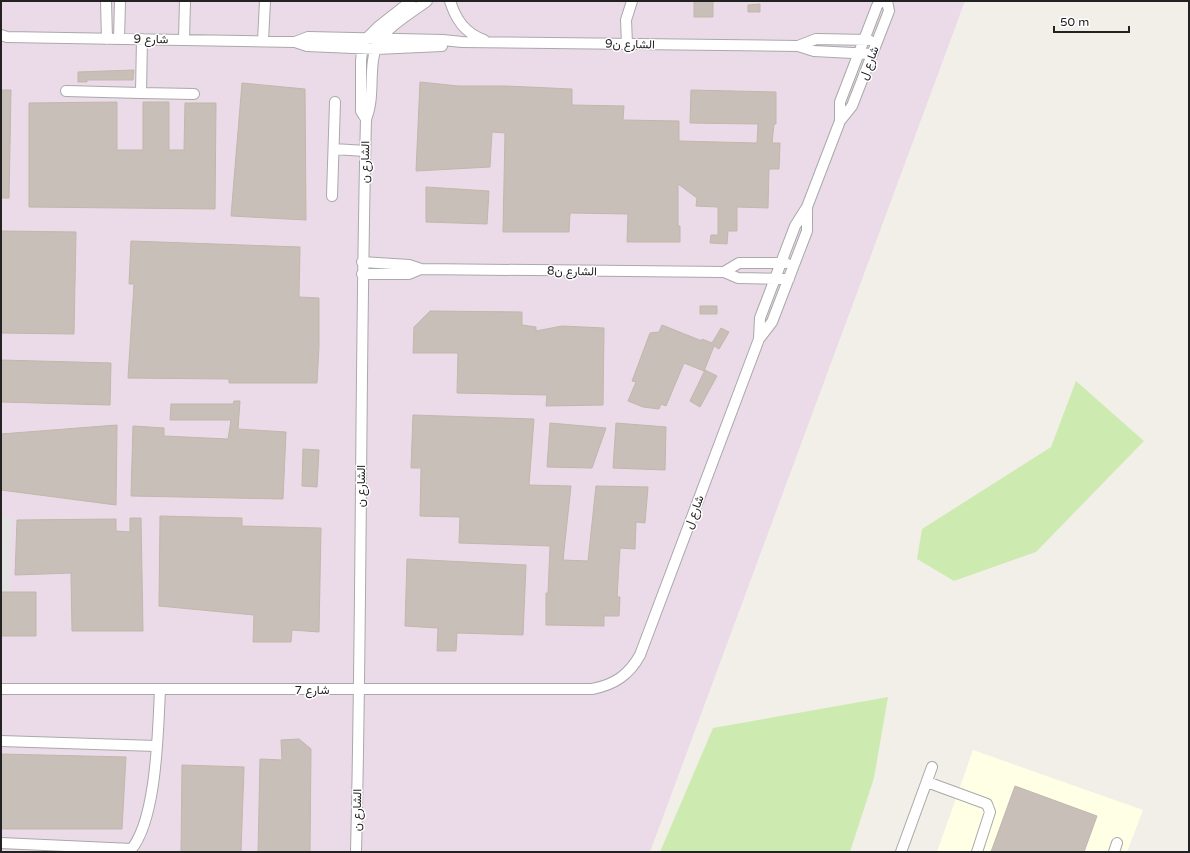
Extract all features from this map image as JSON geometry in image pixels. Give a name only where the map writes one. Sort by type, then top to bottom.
[{"type":"street","points":[[106,1],[107,39]]},
{"type":"street","points":[[119,39],[120,1]]},
{"type":"street","points":[[184,40],[185,1]]},
{"type":"street","points":[[263,41],[265,1]]},
{"type":"street","name":"الشارع ن","points":[[366,119],[361,111],[362,48],[366,38],[411,1]]},
{"type":"street","name":"الشارع ن","points":[[356,852],[360,690],[362,262],[366,119],[370,110],[376,49],[381,38],[427,1]]},
{"type":"street","points":[[450,1],[455,15],[463,28],[476,37],[490,42]]},
{"type":"street","points":[[627,44],[626,20],[632,1]]},
{"type":"street","name":"شارع ل","points":[[840,121],[840,102],[877,6],[881,1]]},
{"type":"street","name":"شارع ل","points":[[759,339],[760,318],[780,263],[795,226],[807,207],[840,121],[852,106],[889,11],[887,1]]},
{"type":"street","name":"شارع 9","points":[[295,42],[308,37],[381,38]]},
{"type":"street","name":"شارع 9","points":[[3,38],[263,41],[295,42],[308,46],[376,49]]},
{"type":"street","name":"الشارع ن9","points":[[381,38],[462,42],[798,46],[814,52],[872,54]]},
{"type":"street","points":[[141,93],[142,39]]},
{"type":"street","name":"الشارع ن9","points":[[798,46],[816,39],[877,40]]},
{"type":"street","name":"الشارع ن9","points":[[376,49],[441,46],[462,42]]},
{"type":"street","points":[[66,91],[194,94]]},
{"type":"street","points":[[332,196],[335,102]]},
{"type":"street","points":[[334,149],[365,151]]},
{"type":"street","name":"شارع ل","points":[[620,679],[635,664],[640,655],[759,339],[772,322],[795,264],[807,231],[807,207]]},
{"type":"street","name":"الشارع ن8","points":[[362,262],[409,265],[420,269],[724,272],[738,278],[774,280],[789,279]]},
{"type":"street","name":"الشارع ن8","points":[[724,272],[740,263],[795,264]]},
{"type":"street","name":"الشارع ن8","points":[[362,274],[409,274],[420,269]]},
{"type":"street","name":"شارع 7","points":[[1,689],[592,689],[603,687],[620,679]]},
{"type":"street","points":[[1,843],[130,850],[144,828],[151,800],[160,690]]},
{"type":"street","points":[[1,740],[156,746]]},
{"type":"street","points":[[901,852],[932,767]]},
{"type":"street","points":[[927,782],[987,804],[990,812],[977,852]]},
{"type":"shaded area","points":[[1,1],[965,1],[650,852],[1,852]]},
{"type":"shaded area","points":[[1,516],[12,518],[10,592],[1,591]]},
{"type":"shaded area","points":[[973,750],[1143,810],[1127,852],[937,852]]},
{"type":"green space","points":[[1076,381],[1144,441],[1036,552],[954,581],[917,559],[922,529],[1051,447]]},
{"type":"green space","points":[[888,697],[874,778],[850,852],[660,852],[713,728]]},
{"type":"building","points":[[694,1],[713,1],[713,17],[694,17]]},
{"type":"building","points":[[760,4],[760,12],[748,12],[748,5]]},
{"type":"building","points":[[134,70],[133,80],[87,80],[87,82],[78,82],[78,72]]},
{"type":"building","points":[[420,82],[458,86],[506,86],[572,89],[572,105],[624,106],[623,120],[679,121],[679,141],[757,143],[758,124],[690,123],[691,90],[776,92],[776,124],[774,124],[772,143],[780,143],[779,169],[769,169],[768,208],[737,207],[737,231],[728,231],[727,244],[710,243],[711,235],[718,235],[718,207],[696,206],[697,198],[678,184],[678,226],[680,226],[680,242],[627,242],[628,214],[570,213],[569,232],[503,232],[505,133],[492,132],[490,167],[416,171]]},
{"type":"building","points":[[242,83],[305,89],[306,220],[231,216]]},
{"type":"building","points":[[1,90],[11,90],[9,198],[1,198]]},
{"type":"building","points":[[117,102],[117,150],[143,150],[143,102],[169,102],[169,150],[184,150],[185,103],[216,103],[215,209],[29,207],[29,103]]},
{"type":"building","points":[[426,187],[489,191],[487,224],[426,222]]},
{"type":"building","points":[[1,231],[76,232],[74,334],[1,333]]},
{"type":"building","points":[[131,241],[300,247],[299,297],[319,298],[317,383],[229,383],[229,379],[128,378],[134,284],[129,284]]},
{"type":"building","points":[[700,306],[717,306],[717,314],[700,314]]},
{"type":"building","points":[[430,311],[522,312],[522,325],[536,327],[536,331],[562,326],[604,328],[603,405],[546,406],[547,395],[457,393],[458,353],[413,353],[414,327]]},
{"type":"building","points":[[662,325],[702,341],[702,339],[712,343],[721,328],[729,332],[719,349],[714,346],[704,371],[684,363],[666,406],[661,404],[659,409],[643,407],[628,401],[636,382],[632,381],[650,333],[659,332]]},
{"type":"building","points":[[1,360],[111,363],[110,405],[1,402]]},
{"type":"building","points":[[705,370],[717,376],[700,407],[690,401]]},
{"type":"building","points":[[234,401],[240,401],[238,429],[286,432],[283,499],[131,496],[133,426],[164,428],[164,436],[228,439],[231,420],[170,420],[171,404],[233,404]]},
{"type":"building","points":[[413,415],[534,419],[529,485],[571,486],[563,560],[588,561],[596,486],[648,487],[645,523],[636,522],[635,549],[620,548],[617,597],[620,597],[619,616],[604,616],[604,626],[546,625],[546,593],[548,593],[550,546],[459,543],[460,517],[420,516],[421,468],[411,468]]},
{"type":"building","points":[[550,423],[606,428],[592,468],[547,467]]},
{"type":"building","points":[[616,423],[666,427],[665,470],[613,468]]},
{"type":"building","points":[[117,425],[116,505],[1,490],[1,434]]},
{"type":"building","points":[[303,449],[319,450],[317,487],[302,486]]},
{"type":"building","points":[[160,516],[242,518],[242,526],[321,528],[319,632],[292,630],[291,642],[253,642],[254,615],[159,606]]},
{"type":"building","points":[[130,518],[141,518],[143,631],[72,631],[71,573],[15,575],[17,520],[116,519],[116,531],[130,532]]},
{"type":"building","points":[[407,559],[526,565],[523,635],[457,633],[456,651],[437,651],[438,628],[405,626]]},
{"type":"building","points":[[1,592],[36,592],[36,636],[1,636]]},
{"type":"building","points":[[299,739],[311,749],[310,852],[258,852],[260,759],[282,760],[281,740]]},
{"type":"building","points":[[1,754],[126,757],[122,829],[1,829]]},
{"type":"building","points":[[182,765],[244,767],[241,852],[181,852]]},
{"type":"building","points":[[1015,786],[1097,816],[1084,852],[991,852]]}]
